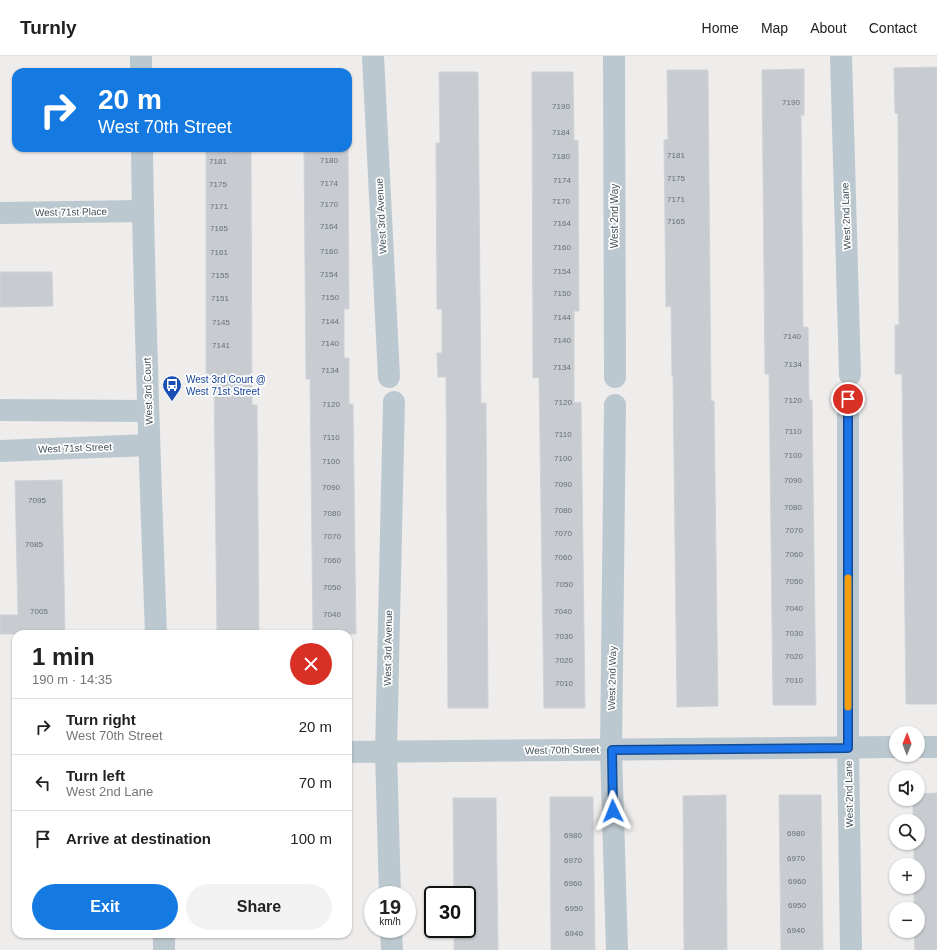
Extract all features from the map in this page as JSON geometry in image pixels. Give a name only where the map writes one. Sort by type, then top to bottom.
[{"type":"street","points":[[141,56],[141,68]]},
{"type":"street","name":"West 3rd Avenue","points":[[373,56],[389,377]]},
{"type":"street","name":"West 2nd Way","points":[[614,56],[615,377]]},
{"type":"street","name":"West 2nd Lane","points":[[841,56],[850,375]]},
{"type":"street","name":"West 3rd Court","points":[[142,152],[148,411],[156,630]]},
{"type":"street","name":"West 71st Place","points":[[0,213],[143,211]]},
{"type":"street","name":"West 2nd Lane","points":[[848,399],[848,748],[851,950]]},
{"type":"street","name":"West 3rd Avenue","points":[[390,886],[386,752],[394,402]]},
{"type":"street","name":"West 2nd Way","points":[[615,405],[612,750],[617,950]]},
{"type":"street","points":[[0,410],[148,411]]},
{"type":"street","name":"West 71st Street","points":[[0,451],[149,445]]},
{"type":"street","name":"West 70th Street","points":[[352,752],[889,747]]},
{"type":"street","points":[[925,747],[937,747]]},
{"type":"street","points":[[164,938],[164,950]]},
{"type":"street","points":[[391,938],[392,950]]},
{"type":"building","points":[[937,67],[937,704],[906,704],[902,374],[895,374],[895,325],[899,325],[898,114],[895,113],[894,68]]},
{"type":"building","points":[[804,69],[804,115],[801,115],[803,327],[808,327],[809,400],[812,400],[816,705],[773,705],[769,374],[765,374],[762,70]]},
{"type":"building","points":[[667,70],[708,70],[711,401],[714,401],[718,706],[677,707],[673,376],[671,306],[666,307],[664,140],[668,139]]},
{"type":"building","points":[[439,72],[478,72],[481,403],[486,403],[488,708],[448,708],[446,377],[438,377],[437,353],[442,353],[442,309],[437,309],[436,143],[440,143]]},
{"type":"building","points":[[532,72],[573,72],[574,141],[578,140],[579,311],[574,311],[574,403],[581,402],[585,708],[544,708],[539,377],[533,378]]},
{"type":"building","points":[[206,152],[251,152],[252,405],[257,405],[259,630],[217,630],[214,380],[206,380]]},
{"type":"building","points":[[304,152],[348,152],[349,309],[344,309],[344,358],[349,358],[349,404],[353,404],[356,634],[352,634],[352,630],[313,630],[310,379],[306,379]]},
{"type":"building","points":[[0,272],[52,272],[53,306],[0,307]]},
{"type":"building","points":[[62,480],[65,630],[12,630],[12,634],[0,634],[0,615],[18,615],[15,481]]},
{"type":"building","points":[[937,793],[937,950],[915,950],[914,938],[925,938],[925,902],[914,902],[914,894],[925,894],[925,858],[914,858],[914,850],[925,850],[925,814],[913,814],[913,806],[925,806],[925,794]]},
{"type":"building","points":[[726,795],[727,950],[684,950],[683,796]]},
{"type":"building","points":[[779,795],[821,795],[823,950],[781,950]]},
{"type":"building","points":[[550,797],[593,797],[595,950],[551,950]]},
{"type":"building","points":[[453,798],[496,798],[498,950],[454,950],[454,938],[476,938],[476,886],[454,886]]},
{"type":"slow traffic","points":[[848,578],[848,707]]},
{"type":"place","name":"West 3rd Court @ West 71st Street","points":[[172,402]]},
{"type":"route","points":[[613,811],[612,750],[848,748],[848,399]]}]
